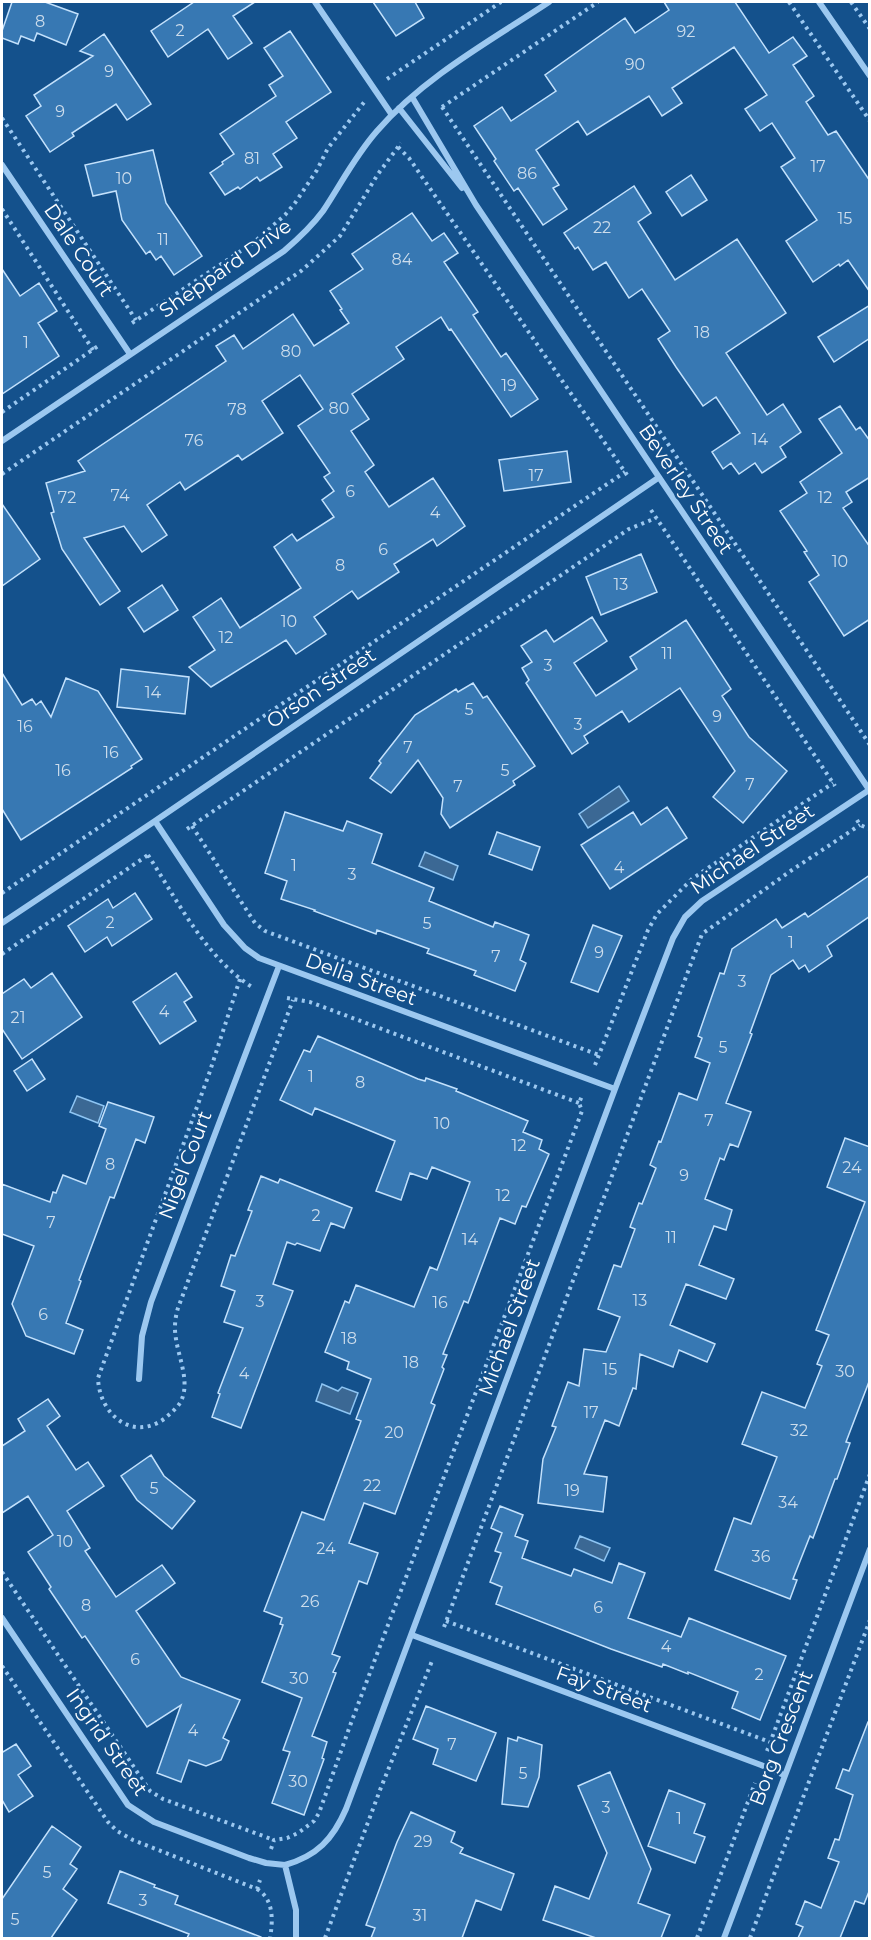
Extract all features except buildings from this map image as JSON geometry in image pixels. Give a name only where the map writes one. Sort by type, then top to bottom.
[{"type":"street","points":[[315,2],[392,115]]},
{"type":"street","name":"Sheppard Drive","points":[[2,441],[273,259],[296,241],[323,211],[357,154],[399,108],[435,78],[549,2]]},
{"type":"street","points":[[819,2],[870,76]]},
{"type":"street","name":"Beverley Street","points":[[412,97],[476,205],[869,791]]},
{"type":"street","name":"Beverley Street","points":[[399,108],[476,205]]},
{"type":"street","name":"Dale Court","points":[[2,165],[130,354]]},
{"type":"street","name":"Orson Street","points":[[2,923],[658,478]]},
{"type":"street","name":"Michael Street","points":[[285,1865],[296,1862],[320,1848],[338,1828],[673,938],[685,917],[702,901],[869,791]]},
{"type":"street","name":"Della Street","points":[[155,821],[231,934],[252,953],[279,966],[615,1089]]},
{"type":"street","name":"Nigel Court","points":[[139,1379],[142,1336],[151,1302],[279,966]]},
{"type":"street","name":"Borg Crescent","points":[[724,1938],[870,1549]]},
{"type":"street","name":"Ingrid Street","points":[[2,1618],[128,1804],[154,1822],[249,1858],[285,1865]]},
{"type":"street","name":"Fay Street","points":[[412,1635],[784,1775]]},
{"type":"street","points":[[285,1865],[296,1910],[296,1938]]},
{"type":"path","points":[[384,82],[501,2]]},
{"type":"path","points":[[435,112],[598,2]]},
{"type":"path","points":[[789,2],[870,121]]},
{"type":"path","points":[[851,2],[870,30]]},
{"type":"path","points":[[132,323],[253,243],[285,215],[317,170],[328,148],[366,100]]},
{"type":"path","points":[[442,107],[870,745]]},
{"type":"path","points":[[2,118],[136,320]]},
{"type":"path","points":[[2,474],[302,271],[340,236],[378,174],[400,145],[626,473],[2,892]]},
{"type":"path","points":[[2,209],[93,350]]},
{"type":"path","points":[[2,412],[98,346]]},
{"type":"path","points":[[651,510],[835,786]]},
{"type":"path","points":[[187,829],[628,529],[656,518]]},
{"type":"path","points":[[857,820],[860,825],[870,829]]},
{"type":"path","points":[[444,1627],[702,934],[860,825]]},
{"type":"path","points":[[192,826],[255,923],[265,930],[598,1055]]},
{"type":"path","points":[[2,954],[149,854],[210,949],[234,975],[252,987]]},
{"type":"path","points":[[286,998],[310,1002],[579,1103]]},
{"type":"path","points":[[2,1572],[150,1791],[163,1799],[274,1840],[287,1838],[307,1827],[319,1813],[582,1111],[579,1103],[582,1096]]},
{"type":"path","points":[[767,1750],[870,1474]]},
{"type":"path","points":[[750,1938],[870,1620]]},
{"type":"path","points":[[446,1621],[770,1742]]},
{"type":"path","points":[[325,1938],[380,1790],[432,1661]]},
{"type":"path","points":[[697,1938],[755,1783]]},
{"type":"path","points":[[270,1850],[274,1840]]},
{"type":"path","points":[[257,1889],[266,1898],[271,1911],[270,1938]]},
{"type":"water","points":[[619,786],[629,801],[588,828],[579,814]]},
{"type":"water","points":[[425,852],[458,866],[453,880],[419,866]]},
{"type":"water","points":[[77,1096],[104,1106],[98,1123],[70,1112]]},
{"type":"water","points":[[322,1384],[338,1391],[342,1387],[358,1393],[350,1414],[316,1401]]},
{"type":"water","points":[[580,1536],[610,1548],[604,1561],[575,1548]]}]
